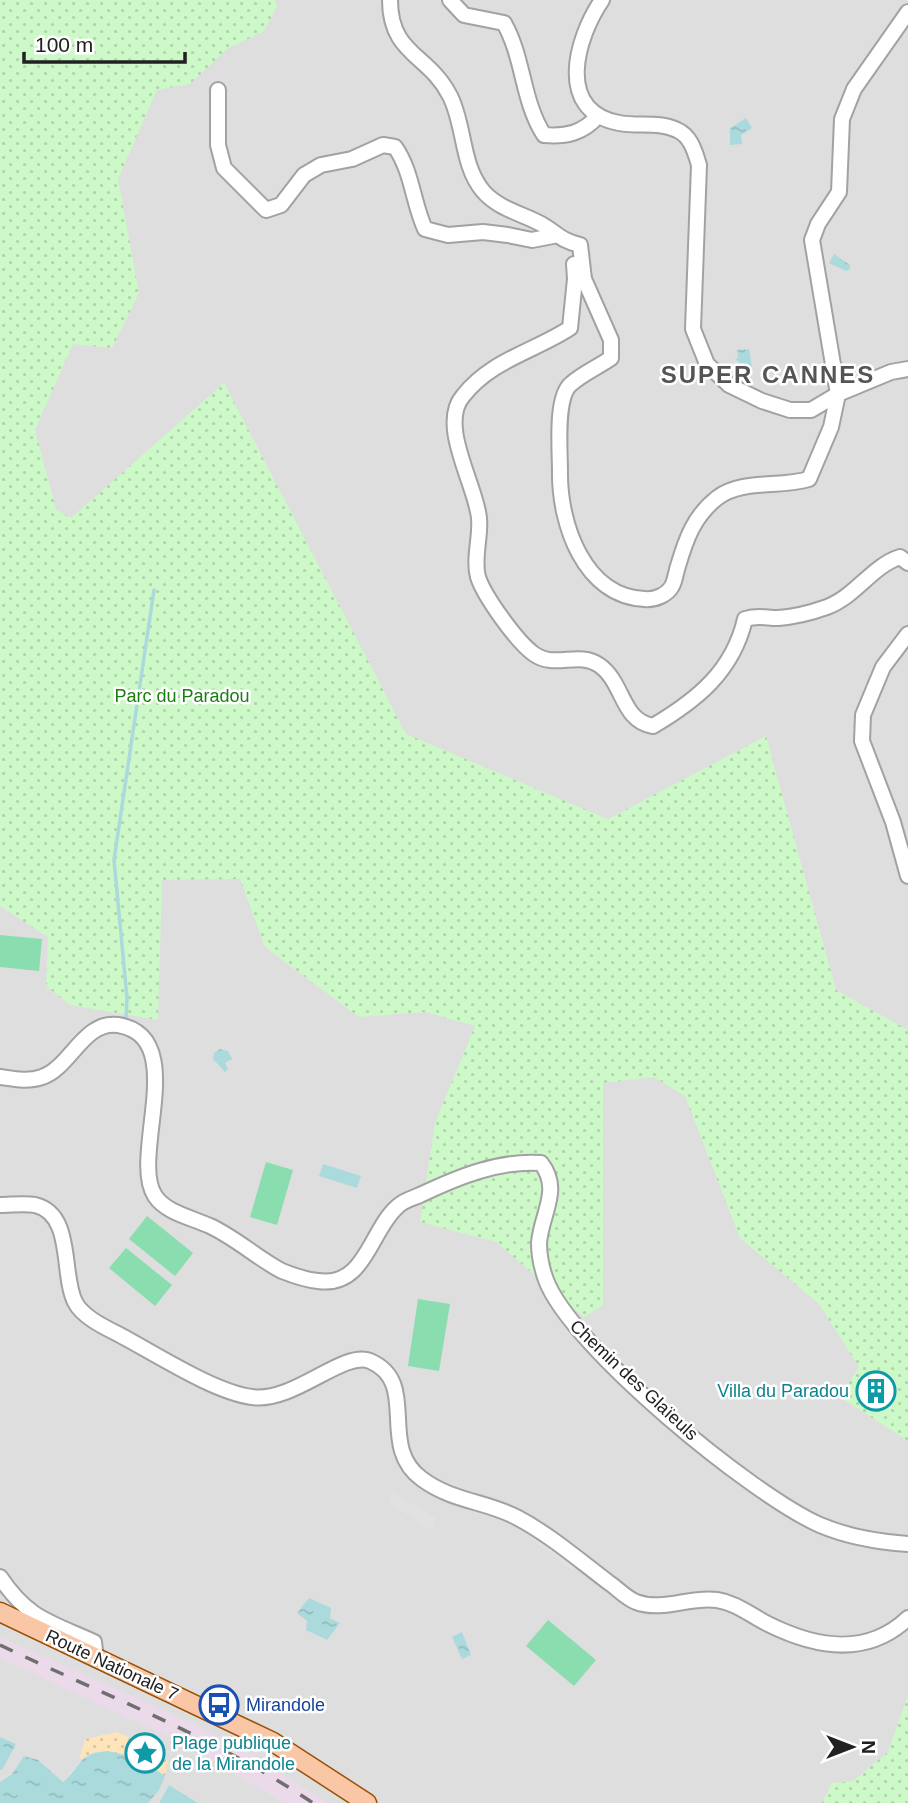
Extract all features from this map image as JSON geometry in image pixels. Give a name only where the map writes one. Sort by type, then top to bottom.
[{"type":"main road","name":"Route Nationale 7","points":[[0,1612],[273,1741],[367,1803]]},
{"type":"main road","points":[[0,1620],[243,1734],[297,1763],[356,1803]]},
{"type":"street","points":[[390,0],[390,21],[400,41],[440,79],[451,98],[470,165],[481,190],[493,201],[546,227],[573,255],[575,279],[570,328],[508,358],[462,396],[454,414],[457,443],[479,519],[478,576],[492,602],[532,653],[550,663],[582,659],[599,665],[630,713],[640,724],[653,726],[679,710],[727,667],[746,620],[756,616],[779,618],[825,608],[847,598],[887,561],[900,557],[908,564]]},
{"type":"street","points":[[450,0],[464,15],[504,23],[514,41],[533,118],[544,135],[562,137],[588,127],[598,116]]},
{"type":"street","points":[[602,0],[586,23],[575,64],[581,97],[598,116],[620,123],[659,123],[681,131],[693,146],[699,165],[693,329],[707,364],[729,385],[762,401],[790,410],[811,410],[838,394],[891,372],[908,369]]},
{"type":"street","points":[[218,90],[218,145],[224,168],[266,210],[281,205],[304,175],[321,165],[352,159],[383,145],[395,147],[403,158],[425,229],[448,235],[483,232],[532,240],[560,239],[580,245],[584,279],[611,340],[611,358],[569,385],[561,406],[559,496],[568,527],[585,565],[598,580],[632,599],[655,600],[672,587],[692,524],[718,498],[736,488],[794,484],[809,479],[831,427],[838,394],[812,240],[818,224],[839,192],[842,118],[854,89],[908,12]]},
{"type":"street","points":[[908,634],[883,667],[863,715],[862,741],[893,822],[908,876]]},
{"type":"street","name":"Chemin des Glaïeuls","points":[[0,1077],[23,1080],[44,1077],[88,1035],[107,1025],[132,1030],[143,1038],[151,1055],[156,1079],[149,1153],[149,1181],[155,1196],[167,1208],[210,1226],[282,1271],[319,1282],[340,1280],[356,1270],[397,1206],[452,1181],[500,1166],[520,1162],[541,1163],[550,1174],[552,1189],[539,1244],[542,1269],[554,1299],[573,1325],[664,1414],[746,1479],[795,1512],[836,1531],[908,1544]]},
{"type":"street","points":[[0,1205],[34,1205],[54,1219],[64,1245],[75,1303],[97,1324],[228,1391],[254,1398],[279,1395],[307,1385],[345,1361],[368,1360],[390,1374],[398,1393],[397,1429],[401,1454],[411,1471],[449,1496],[506,1511],[534,1527],[635,1601],[656,1606],[714,1599],[737,1605],[769,1624],[809,1640],[838,1644],[863,1645],[881,1638],[908,1618]]},
{"type":"street","points":[[0,1577],[17,1602],[31,1613],[94,1642],[96,1659]]},
{"type":"shaded area","points":[[0,0],[908,0],[908,1803],[198,1803],[169,1785],[159,1803],[148,1803],[165,1776],[140,1758],[83,1759],[63,1782],[51,1773],[12,1774],[0,1782],[0,1770],[15,1745],[0,1737]]},
{"type":"shaded area","points":[[392,1491],[437,1519],[432,1531],[388,1502]]},
{"type":"shaded area","points":[[525,1525],[577,1565],[573,1571],[527,1535],[522,1530]]},
{"type":"shaded area","points":[[0,1637],[192,1723],[246,1751],[328,1803],[284,1803],[186,1745],[0,1658]]},
{"type":"sand","name":"Plage publique de la Mirandole","points":[[117,1732],[164,1754],[163,1758],[168,1761],[165,1776],[140,1758],[94,1752],[79,1760],[85,1739]]},
{"type":"green space","name":"Parc du Paradou","points":[[0,0],[275,0],[277,7],[264,31],[227,49],[190,84],[157,90],[118,179],[139,293],[112,348],[73,344],[35,430],[56,509],[71,518],[224,383],[406,734],[608,819],[766,736],[836,990],[908,1030],[908,1441],[840,1397],[859,1367],[819,1304],[740,1238],[685,1096],[654,1077],[603,1083],[603,1305],[584,1317],[496,1242],[420,1222],[435,1123],[475,1026],[425,1012],[359,1017],[265,947],[240,879],[162,880],[158,1020],[70,1005],[46,986],[48,937],[0,906]]},
{"type":"green space","points":[[0,935],[42,939],[39,971],[0,967]]},
{"type":"green space","points":[[266,1162],[293,1170],[277,1225],[250,1217]]},
{"type":"green space","points":[[147,1216],[193,1253],[175,1276],[129,1239]]},
{"type":"green space","points":[[126,1248],[172,1285],[155,1306],[109,1268]]},
{"type":"green space","points":[[418,1299],[450,1304],[439,1371],[408,1366]]},
{"type":"green space","points":[[548,1620],[596,1660],[574,1686],[526,1646]]},
{"type":"green space","points":[[908,1695],[908,1803],[822,1803],[832,1783],[853,1781],[888,1752]]},
{"type":"water","points":[[746,118],[752,128],[741,135],[742,144],[730,145],[730,128]]},
{"type":"water","points":[[834,254],[850,265],[850,269],[846,271],[829,263]]},
{"type":"water","points":[[749,349],[752,367],[740,369],[739,362],[735,359],[738,358],[737,350]]},
{"type":"water","points":[[220,1049],[228,1051],[232,1059],[225,1063],[228,1069],[225,1072],[213,1059],[214,1053]]},
{"type":"water","points":[[323,1164],[361,1176],[357,1188],[319,1176]]},
{"type":"water","points":[[309,1598],[331,1608],[330,1618],[340,1623],[327,1640],[306,1630],[307,1621],[297,1613]]},
{"type":"water","points":[[462,1632],[471,1655],[462,1659],[452,1637]]},
{"type":"water","points":[[0,1737],[16,1744],[2,1770],[0,1770]]},
{"type":"water","points":[[108,1751],[140,1758],[165,1776],[159,1790],[148,1803],[0,1803],[0,1782],[12,1774],[24,1756],[38,1760],[63,1782],[86,1757]]},
{"type":"water","points":[[169,1785],[198,1803],[159,1803]]},
{"type":"waterway","points":[[126,1018],[127,998],[114,860],[154,590]]},
{"type":"railway","points":[[0,1645],[199,1737],[276,1779],[313,1803]]},
{"type":"place","name":"Villa du Paradou","points":[[876,1391]]},
{"type":"place","name":"Mirandole","points":[[219,1705]]},
{"type":"place","name":"Plage publique de la Mirandole","points":[[145,1753]]},
{"type":"district","name":"SUPER CANNES","points":[[768,374]]}]
